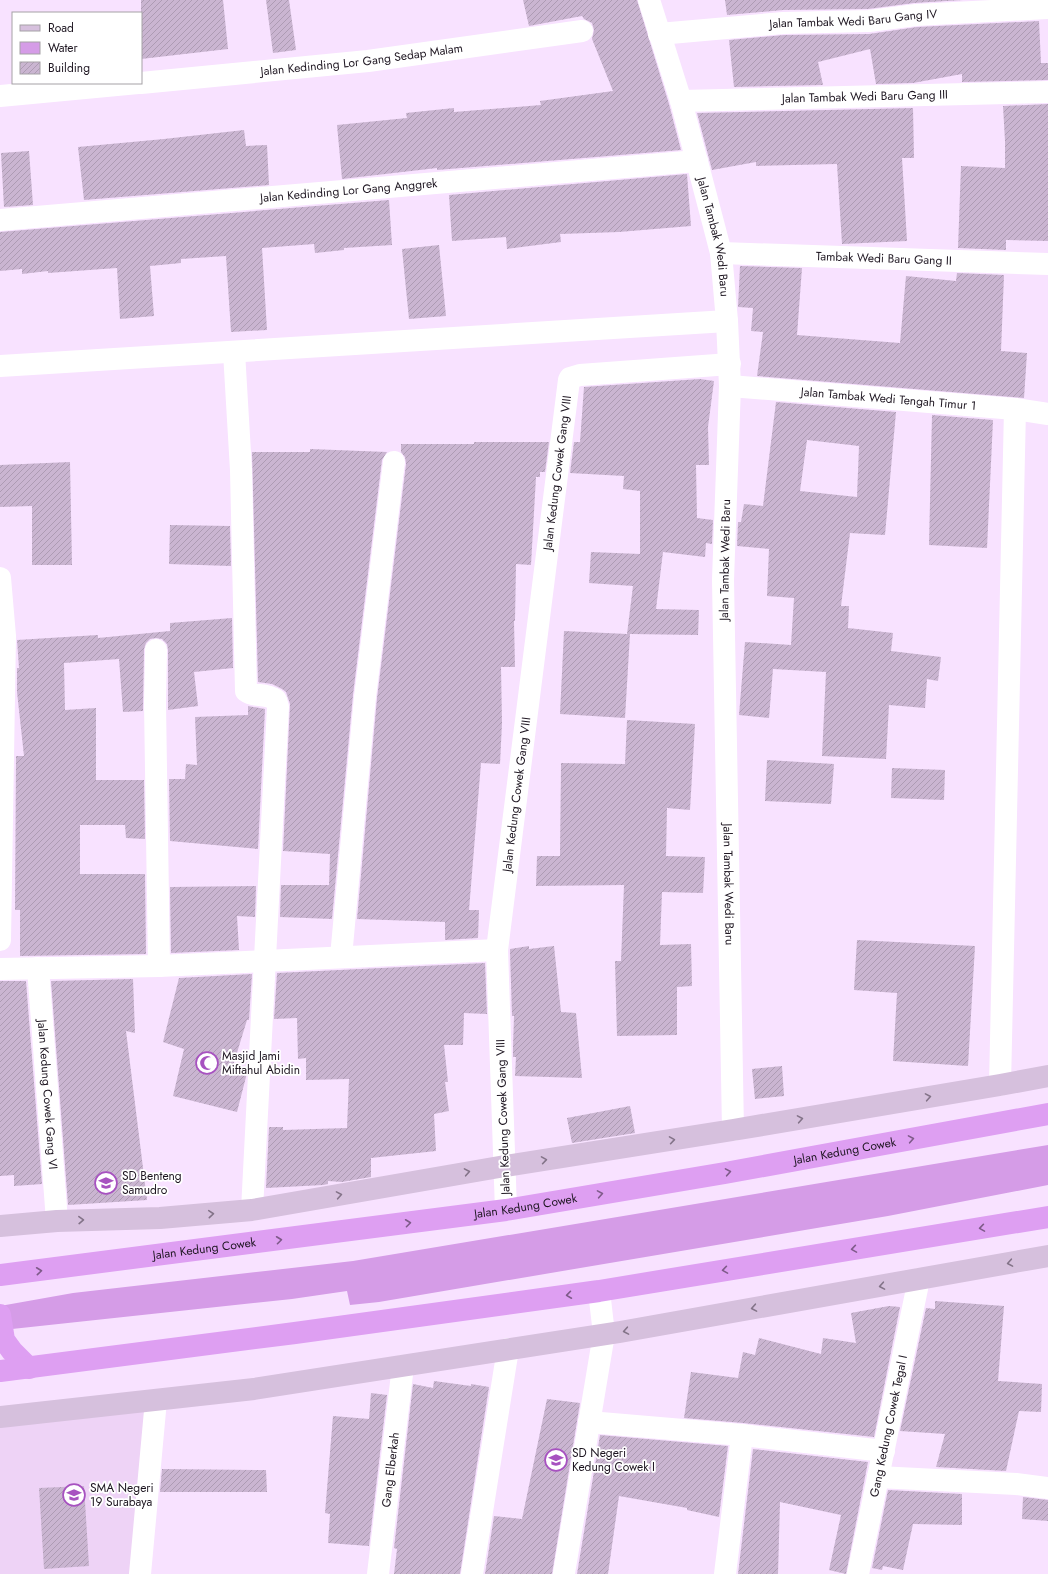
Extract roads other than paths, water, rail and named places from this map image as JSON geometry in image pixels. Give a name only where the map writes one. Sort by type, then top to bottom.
[{"type":"highway","name":"Jalan Kedung Cowek","points":[[6,1274],[506,1210],[1048,1114]]},
{"type":"highway","points":[[0,1371],[287,1334],[599,1291],[1048,1217]]},
{"type":"highway","points":[[0,1292],[6,1274]]},
{"type":"highway","points":[[0,1315],[4,1340],[12,1351],[29,1368]]},
{"type":"main road","points":[[0,1226],[57,1221],[160,1218],[252,1210],[505,1166],[734,1130],[1048,1076]]},
{"type":"main road","points":[[0,1417],[254,1389],[404,1366],[604,1334],[1048,1256]]},
{"type":"street","name":"Jalan Tambak Wedi Baru","points":[[649,0],[681,101],[721,254],[719,321],[730,364],[723,580],[734,1130]]},
{"type":"street","name":"Jalan Tambak Wedi Baru Gang IV","points":[[659,34],[783,23],[869,21],[916,15],[1048,8]]},
{"type":"street","name":"Jalan Kedinding Lor Gang Sedap Malam","points":[[142,83],[368,61],[582,31]]},
{"type":"street","points":[[0,96],[127,84]]},
{"type":"street","name":"Jalan Tambak Wedi Baru Gang III","points":[[681,101],[1048,92]]},
{"type":"street","name":"Jalan Kedinding Lor Gang Anggrek","points":[[0,220],[697,161]]},
{"type":"street","name":"Tambak Wedi Baru Gang II","points":[[721,254],[1048,264]]},
{"type":"street","points":[[0,366],[719,321]]},
{"type":"street","points":[[234,352],[241,470],[246,691],[250,694],[268,695],[276,700],[278,707],[252,1210]]},
{"type":"street","name":"Jalan Kedung Cowek Gang VIII","points":[[506,1210],[496,950],[569,380],[574,376],[580,375],[730,364]]},
{"type":"street","name":"Jalan Tambak Wedi Tengah Timur 1","points":[[730,386],[1015,409],[1048,414]]},
{"type":"street","points":[[1000,1085],[1015,409]]},
{"type":"street","points":[[341,957],[365,697],[394,462]]},
{"type":"street","points":[[0,578],[6,636],[0,940]]},
{"type":"street","points":[[156,650],[155,703],[159,966]]},
{"type":"street","points":[[0,969],[159,966],[264,962],[496,950]]},
{"type":"street","name":"Jalan Kedung Cowek Gang VI","points":[[38,968],[57,1221]]},
{"type":"street","name":"Gang Kedung Cowek Tegal I","points":[[858,1574],[919,1279]]},
{"type":"street","points":[[564,1573],[604,1334],[599,1291]]},
{"type":"street","points":[[472,1574],[508,1350]]},
{"type":"street","name":"Gang Elberkah","points":[[378,1574],[404,1366]]},
{"type":"street","points":[[140,1574],[156,1400]]},
{"type":"street","points":[[589,1422],[742,1435],[884,1451]]},
{"type":"street","points":[[725,1574],[742,1435]]},
{"type":"street","points":[[878,1477],[1016,1484],[1048,1488]]},
{"type":"water","points":[[1048,1145],[1048,1185],[888,1216],[379,1302],[350,1305],[347,1291],[292,1299],[12,1329],[0,1306],[73,1293],[353,1261]]},
{"type":"place","name":"Masjid Jami Miftahul Abidin","points":[[207,1063]]},
{"type":"place","name":"SD Benteng Samudro","points":[[106,1183]]},
{"type":"place","name":"SD Negeri Kedung Cowek I","points":[[556,1460]]},
{"type":"place","name":"SMA Negeri 19 Surabaya","points":[[74,1495]]}]
